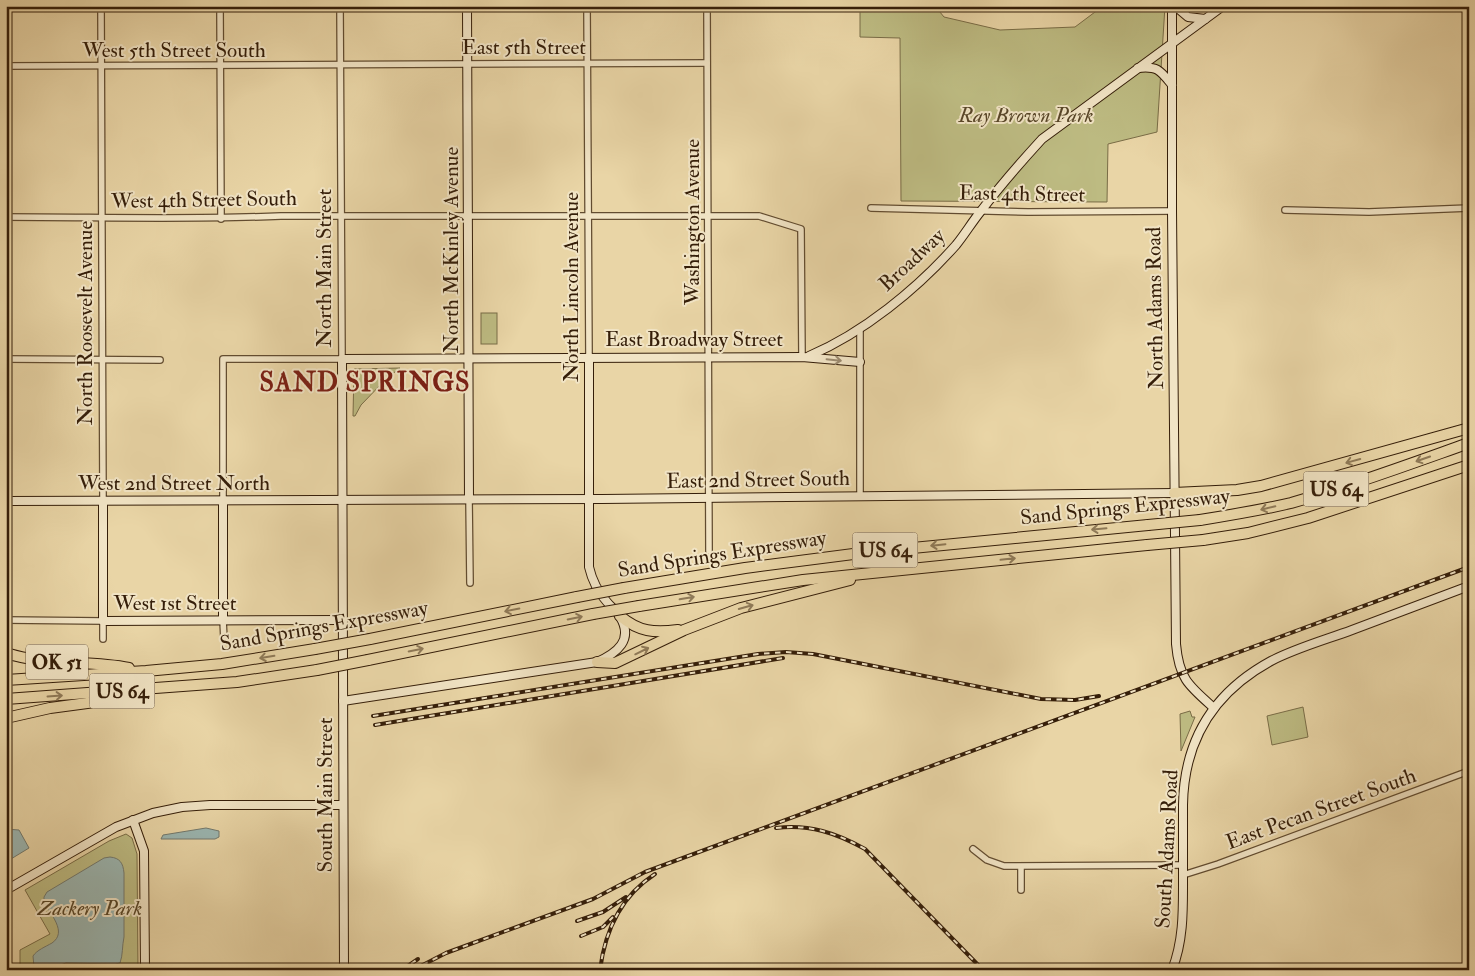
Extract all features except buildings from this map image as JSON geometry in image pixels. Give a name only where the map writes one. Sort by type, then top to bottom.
[{"type":"highway","points":[[1174,493],[1237,490],[1276,482],[1469,428]]},
{"type":"highway","name":"Sand Springs Expressway","points":[[6,680],[222,664],[370,639],[624,588],[745,568],[861,553],[1200,520],[1290,503],[1469,443]]},
{"type":"highway","name":"Sand Springs Expressway","points":[[6,699],[237,682],[316,670],[593,614],[804,580],[1203,540],[1248,533],[1308,518],[1469,465]]},
{"type":"highway","points":[[597,662],[615,663],[684,630],[749,606],[890,570]]},
{"type":"highway","points":[[620,616],[630,624],[646,630],[664,632],[684,630]]},
{"type":"highway","name":"OK 51","points":[[6,653],[32,660],[108,664],[146,671]]},
{"type":"highway","name":"OK 51","points":[[6,718],[50,708],[237,682]]},
{"type":"street","name":"North Roosevelt Avenue","points":[[101,6],[103,639]]},
{"type":"street","points":[[220,6],[220,218]]},
{"type":"street","name":"North Main Street","points":[[340,6],[343,620]]},
{"type":"street","name":"North McKinley Avenue","points":[[467,6],[470,583]]},
{"type":"street","name":"North Lincoln Avenue","points":[[587,6],[589,567],[591,578],[596,586],[620,616]]},
{"type":"street","name":"Washington Avenue","points":[[707,6],[709,551]]},
{"type":"street","points":[[1174,6],[1188,17],[1205,19]]},
{"type":"street","name":"North Adams Road","points":[[1174,6],[1172,42],[1172,211],[1177,656],[1180,669],[1189,685],[1214,708]]},
{"type":"street","name":"Broadway","points":[[860,329],[940,262],[1042,139],[1223,6]]},
{"type":"street","name":"East 5th Street","points":[[341,66],[708,63]]},
{"type":"street","name":"West 5th Street South","points":[[6,66],[341,66]]},
{"type":"street","points":[[1138,68],[1151,67],[1158,69],[1172,85]]},
{"type":"street","name":"East 4th Street","points":[[871,208],[1028,212],[1172,211]]},
{"type":"street","points":[[1285,210],[1370,212],[1469,208]]},
{"type":"street","points":[[342,216],[708,214],[759,216],[801,230],[804,357],[860,362]]},
{"type":"street","name":"West 4th Street South","points":[[6,217],[220,218],[342,216]]},
{"type":"street","points":[[860,329],[860,496]]},
{"type":"street","name":"East Broadway Street","points":[[342,359],[804,357],[832,345],[860,329]]},
{"type":"street","points":[[6,359],[160,360]]},
{"type":"street","points":[[224,640],[223,359],[342,359]]},
{"type":"street","name":"East 2nd Street South","points":[[343,499],[589,499],[1174,493]]},
{"type":"street","name":"West 2nd Street North","points":[[6,501],[343,499]]},
{"type":"street","name":"South Adams Road","points":[[1176,970],[1182,926],[1183,799],[1188,763],[1196,738],[1205,720],[1214,708],[1239,682],[1272,661],[1306,646],[1469,586]]},
{"type":"street","points":[[342,701],[597,662],[610,656],[622,645],[625,632],[620,616]]},
{"type":"street","name":"West 1st Street","points":[[6,620],[343,620]]},
{"type":"street","name":"South Main Street","points":[[343,620],[344,970]]},
{"type":"street","name":"East Pecan Street South","points":[[1183,875],[1218,864],[1469,771]]},
{"type":"street","points":[[6,890],[116,827],[170,809],[197,805],[343,804]]},
{"type":"street","points":[[133,820],[144,851],[146,970]]},
{"type":"street","points":[[973,849],[996,864],[1004,866],[1183,865]]},
{"type":"street","points":[[1021,867],[1021,890]]},
{"type":"street","name":"South Adams Road","points":[[1172,970],[1176,960]]},
{"type":"green space","name":"Ray Brown Park","points":[[860,6],[935,6],[944,17],[1000,30],[1075,27],[1103,6],[1165,6],[1157,132],[1108,144],[1107,202],[901,201],[900,38],[860,37]]},
{"type":"green space","points":[[481,313],[497,313],[497,344],[481,344]]},
{"type":"green space","points":[[400,368],[387,378],[353,416],[354,369]]},
{"type":"green space","points":[[1303,707],[1308,737],[1272,745],[1267,716]]},
{"type":"green space","points":[[1190,711],[1192,717],[1195,717],[1181,751],[1180,714]]},
{"type":"green space","name":"Zackery Park","points":[[126,834],[132,838],[137,854],[138,970],[20,970],[20,950],[50,934],[25,890],[109,841]]},
{"type":"water","points":[[206,828],[219,831],[219,837],[215,839],[161,839],[163,835]]},
{"type":"water","points":[[6,829],[19,830],[29,848],[6,862]]},
{"type":"water","points":[[110,857],[120,862],[124,873],[124,937],[120,963],[66,963],[46,970],[37,970],[34,967],[33,956],[39,950],[52,943],[58,934],[56,923],[44,902],[47,892],[104,858]]},
{"type":"railway","points":[[413,970],[446,953],[593,899],[645,872],[1469,567]]},
{"type":"railway","points":[[373,716],[758,654],[786,652],[813,654],[1041,699],[1075,700],[1099,696]]},
{"type":"railway","points":[[375,725],[783,658]]},
{"type":"railway","points":[[776,828],[800,827],[822,831],[844,838],[865,849],[983,970]]},
{"type":"railway","points":[[600,970],[606,942],[617,916],[633,893],[655,874]]},
{"type":"railway","points":[[577,921],[603,912],[626,897]]},
{"type":"railway","points":[[581,936],[603,927],[613,917]]},
{"type":"railway","points":[[402,970],[418,959]]},
{"type":"district","name":"SAND SPRINGS","points":[[365,383]]}]
